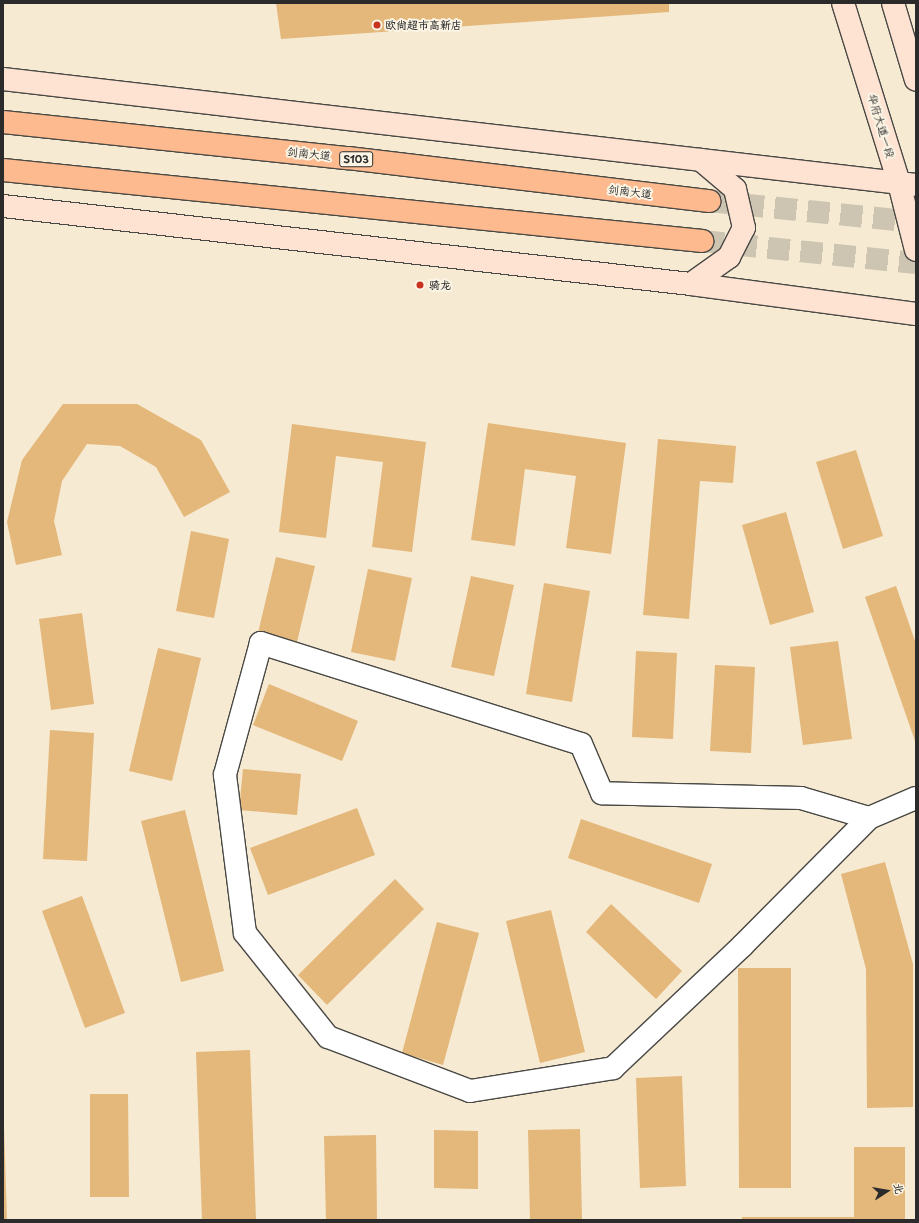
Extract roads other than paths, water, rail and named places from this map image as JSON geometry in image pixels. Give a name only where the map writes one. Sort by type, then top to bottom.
[{"type":"highway","name":"剑南大道","points":[[7,122],[348,158],[709,201]]},
{"type":"highway","points":[[3,170],[702,241]]},
{"type":"highway","points":[[3,178],[45,174]]},
{"type":"main road","name":"华府大道一段","points":[[843,3],[907,184],[916,250]]},
{"type":"main road","points":[[893,3],[916,80]]},
{"type":"main road","points":[[3,79],[907,184]]},
{"type":"main road","points":[[692,284],[729,257],[744,228],[735,189],[701,160]]},
{"type":"main road","points":[[3,206],[692,284],[916,314]]},
{"type":"street","points":[[869,818],[802,798],[602,793],[581,744],[261,643],[225,775],[245,933],[328,1037],[470,1091],[613,1068],[742,946],[869,818],[916,798]]},
{"type":"tunnel","points":[[709,201],[916,222]]},
{"type":"tunnel","points":[[702,241],[916,263]]},
{"type":"place","name":"欧尚超市高新店","points":[[377,25]]},
{"type":"place","name":"骑龙","points":[[420,285]]}]
